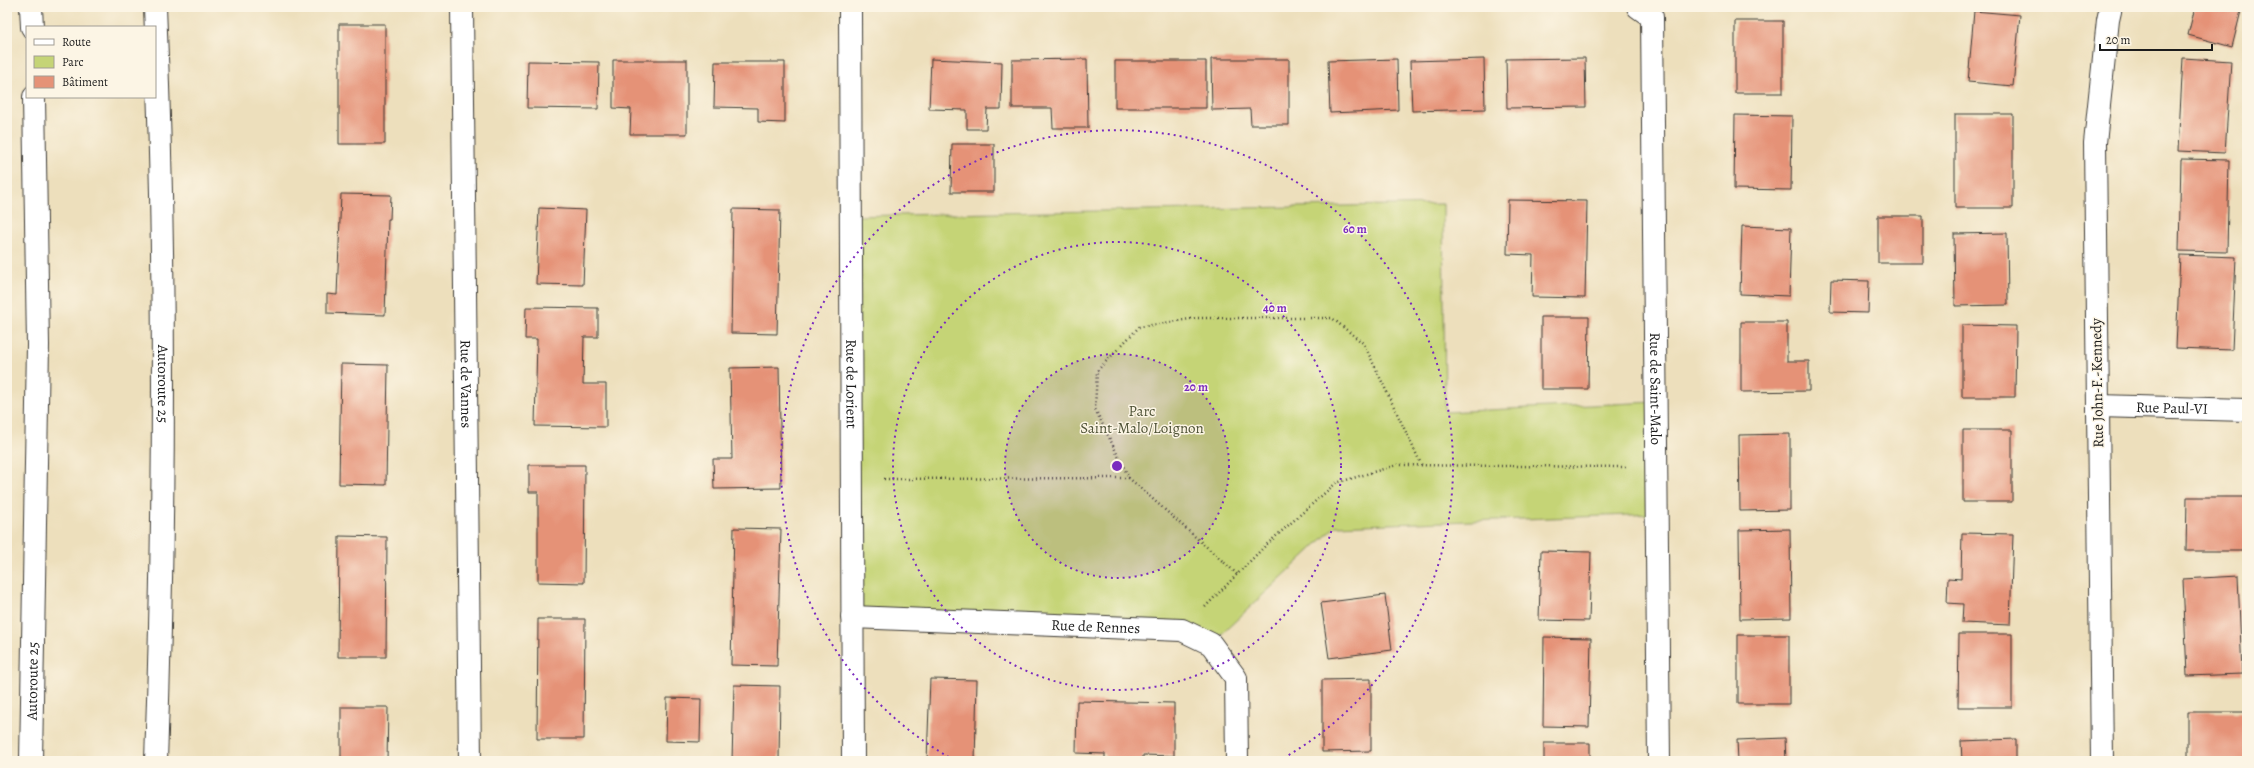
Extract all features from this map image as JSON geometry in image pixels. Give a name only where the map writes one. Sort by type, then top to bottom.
[{"type":"main road","points":[[31,7],[32,26]]},
{"type":"main road","name":"Autoroute 25","points":[[155,7],[156,26]]},
{"type":"main road","name":"Rue de Vannes","points":[[462,7],[470,761]]},
{"type":"main road","name":"Rue de Lorient","points":[[850,7],[853,761]]},
{"type":"main road","name":"Rue John-F.-Kennedy","points":[[2102,761],[2095,143],[2108,20],[2111,7]]},
{"type":"main road","name":"Rue de Saint-Malo","points":[[1645,12],[1656,467],[1659,761]]},
{"type":"main road","name":"Autoroute 25","points":[[156,32],[164,360],[156,761]]},
{"type":"main road","name":"Autoroute 25","points":[[31,761],[38,360],[34,98]]},
{"type":"main road","name":"Rue Paul-VI","points":[[2098,406],[2247,410]]},
{"type":"main road","name":"Rue de Rennes","points":[[852,617],[1182,630],[1211,644],[1236,678],[1237,761]]},
{"type":"path","points":[[1237,574],[1129,478],[1095,409],[1097,371],[1139,327],[1196,318],[1332,318],[1364,344],[1422,466]]},
{"type":"path","points":[[1182,630],[1265,546],[1336,483],[1397,465],[1656,467]]},
{"type":"path","points":[[852,479],[1129,478]]},
{"type":"green space","name":"Parc Saint-Malo/Loignon","points":[[1443,204],[1445,412],[1655,402],[1657,514],[1336,526],[1211,644],[1182,630],[852,617],[850,216]]},
{"type":"building","points":[[2195,7],[2242,7],[2232,47],[2188,35]]},
{"type":"building","points":[[1974,11],[2020,15],[2013,86],[1968,82]]},
{"type":"building","points":[[1735,21],[1783,21],[1783,93],[1735,93]]},
{"type":"building","points":[[339,24],[385,24],[385,144],[339,144]]},
{"type":"building","points":[[1585,58],[1586,107],[1507,108],[1506,59]]},
{"type":"building","points":[[2183,58],[2231,61],[2225,153],[2178,151]]},
{"type":"building","points":[[931,59],[1002,62],[1001,109],[987,109],[986,129],[967,129],[967,110],[929,109]]},
{"type":"building","points":[[1087,59],[1088,128],[1053,128],[1052,108],[1012,108],[1012,60]]},
{"type":"building","points":[[1211,59],[1289,59],[1289,125],[1251,125],[1250,109],[1212,110]]},
{"type":"building","points":[[1397,59],[1398,110],[1330,113],[1328,61]]},
{"type":"building","points":[[1484,59],[1485,109],[1412,111],[1410,61]]},
{"type":"building","points":[[613,60],[687,60],[687,134],[630,134],[631,109],[613,108]]},
{"type":"building","points":[[528,61],[599,62],[598,109],[527,108]]},
{"type":"building","points":[[1115,61],[1206,61],[1206,108],[1115,108]]},
{"type":"building","points":[[715,62],[785,62],[785,123],[758,122],[758,108],[714,107]]},
{"type":"building","points":[[1955,114],[2013,114],[2013,208],[1955,208]]},
{"type":"building","points":[[1735,115],[1792,116],[1791,190],[1734,189]]},
{"type":"building","points":[[952,144],[994,144],[994,192],[951,192]]},
{"type":"building","points":[[2181,159],[2229,160],[2227,252],[2179,251]]},
{"type":"building","points":[[341,194],[391,195],[390,219],[388,219],[385,315],[327,313],[327,294],[337,295]]},
{"type":"building","points":[[1508,200],[1587,201],[1585,298],[1532,297],[1533,255],[1507,254]]},
{"type":"building","points":[[539,208],[586,210],[583,285],[536,284]]},
{"type":"building","points":[[733,209],[780,210],[777,334],[731,333]]},
{"type":"building","points":[[1878,216],[1923,216],[1923,263],[1878,263]]},
{"type":"building","points":[[1742,226],[1791,228],[1789,296],[1740,294]]},
{"type":"building","points":[[2007,233],[2008,305],[1955,306],[1954,234]]},
{"type":"building","points":[[2180,255],[2236,257],[2232,350],[2176,348]]},
{"type":"building","points":[[1831,280],[1869,281],[1868,313],[1830,312]]},
{"type":"building","points":[[526,307],[598,308],[598,337],[584,337],[583,384],[606,384],[606,427],[535,426],[537,339],[525,339]]},
{"type":"building","points":[[1541,317],[1589,317],[1588,389],[1541,389]]},
{"type":"building","points":[[1741,322],[1787,322],[1787,361],[1809,361],[1809,391],[1741,392]]},
{"type":"building","points":[[1962,325],[2016,326],[2015,397],[1962,397]]},
{"type":"building","points":[[341,364],[388,365],[386,485],[339,484]]},
{"type":"building","points":[[779,367],[781,488],[714,489],[713,459],[732,459],[730,368]]},
{"type":"building","points":[[1963,430],[2012,430],[2012,502],[1963,502]]},
{"type":"building","points":[[1790,434],[1790,510],[1740,511],[1739,435]]},
{"type":"building","points":[[529,465],[585,465],[584,583],[538,582],[538,492],[529,492]]},
{"type":"building","points":[[2187,497],[2247,497],[2247,551],[2186,551]]},
{"type":"building","points":[[734,528],[781,529],[777,666],[731,665]]},
{"type":"building","points":[[1790,529],[1791,618],[1740,619],[1739,530]]},
{"type":"building","points":[[1962,533],[2013,534],[2010,625],[1962,623],[1963,604],[1947,603],[1948,578],[1961,579]]},
{"type":"building","points":[[339,536],[387,537],[386,657],[338,657]]},
{"type":"building","points":[[1541,551],[1591,552],[1589,621],[1539,620]]},
{"type":"building","points":[[2238,576],[2242,674],[2187,676],[2183,579]]},
{"type":"building","points":[[1385,595],[1392,650],[1329,658],[1321,603]]},
{"type":"building","points":[[538,619],[585,619],[584,739],[537,739]]},
{"type":"building","points":[[1959,634],[2012,634],[2012,707],[1958,707]]},
{"type":"building","points":[[1738,635],[1789,635],[1789,704],[1738,704]]},
{"type":"building","points":[[1544,637],[1591,638],[1589,727],[1543,726]]},
{"type":"building","points":[[930,679],[977,680],[975,761],[927,761]]},
{"type":"building","points":[[1371,679],[1371,751],[1322,752],[1322,680]]},
{"type":"building","points":[[734,685],[780,686],[779,761],[732,761]]},
{"type":"building","points":[[667,698],[701,699],[700,742],[666,741]]},
{"type":"building","points":[[1077,701],[1174,703],[1174,756],[1143,755],[1143,761],[1105,761],[1105,754],[1076,753]]},
{"type":"building","points":[[341,707],[388,707],[387,761],[341,761]]},
{"type":"building","points":[[2188,712],[2247,712],[2247,761],[2188,761]]},
{"type":"building","points":[[1785,738],[1786,761],[1738,761],[1737,740]]},
{"type":"building","points":[[2016,739],[2016,761],[1962,761],[1961,741]]},
{"type":"building","points":[[1544,743],[1590,743],[1590,761],[1544,761]]}]
